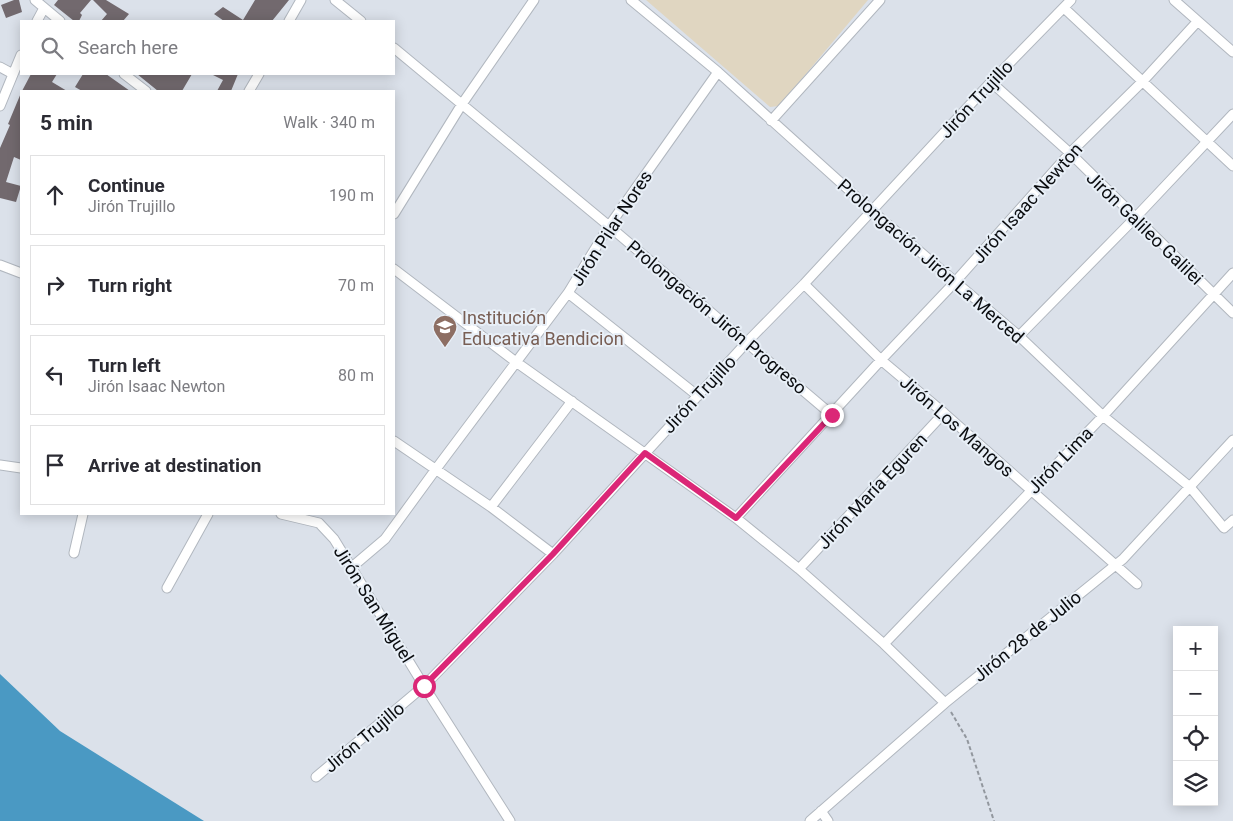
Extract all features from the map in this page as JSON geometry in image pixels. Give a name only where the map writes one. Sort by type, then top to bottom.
[{"type":"street","points":[[290,20],[301,0]]},
{"type":"street","points":[[335,0],[360,20]]},
{"type":"street","points":[[395,212],[462,104],[534,0]]},
{"type":"street","name":"Prolongación Jirón La Merced","points":[[631,0],[718,72],[871,210],[1019,336],[1104,416],[1190,487],[1224,528],[1233,520]]},
{"type":"street","points":[[771,121],[880,0]]},
{"type":"street","name":"Jirón Trujillo","points":[[316,777],[424,686],[553,554],[747,342],[804,284],[991,82],[1071,0]]},
{"type":"street","points":[[1174,0],[1233,52]]},
{"type":"street","points":[[37,20],[38,3]]},
{"type":"street","points":[[38,3],[59,20]]},
{"type":"street","points":[[1064,8],[1233,166]]},
{"type":"street","name":"Jirón Isaac Newton","points":[[736,518],[955,282],[1070,153],[1143,81],[1197,22]]},
{"type":"street","name":"Prolongación Jirón Progreso","points":[[395,49],[609,226],[832,415]]},
{"type":"street","points":[[0,106],[20,57]]},
{"type":"street","points":[[0,66],[13,74]]},
{"type":"street","name":"Jirón Pilar Nores","points":[[352,567],[385,539],[568,294],[609,226],[718,72]]},
{"type":"street","points":[[125,75],[145,90]]},
{"type":"street","points":[[250,90],[258,75]]},
{"type":"street","name":"Jirón Galileo Galilei","points":[[991,82],[1070,153],[1233,313]]},
{"type":"street","points":[[1019,336],[1135,218],[1233,114]]},
{"type":"street","points":[[0,265],[20,272]]},
{"type":"street","points":[[395,270],[516,362],[736,518],[799,569],[884,644],[945,703]]},
{"type":"street","name":"Jirón Lima","points":[[884,644],[1104,416],[1233,274]]},
{"type":"street","name":"Jirón Los Mangos","points":[[804,284],[881,360],[944,413],[1136,584]]},
{"type":"street","points":[[568,294],[698,396]]},
{"type":"street","points":[[492,507],[572,401]]},
{"type":"street","name":"Jirón María Eguren","points":[[799,569],[944,413]]},
{"type":"street","name":"Jirón 28 de Julio","points":[[810,821],[945,703],[1115,564],[1124,559],[1233,440]]},
{"type":"street","points":[[395,442],[492,507],[553,554]]},
{"type":"street","points":[[0,465],[20,468]]},
{"type":"street","points":[[74,553],[84,515]]},
{"type":"street","points":[[167,588],[207,515]]},
{"type":"street","name":"Jirón San Miguel","points":[[286,515],[318,523],[334,539],[510,821]]},
{"type":"street","points":[[821,811],[828,821]]},
{"type":"path","points":[[945,703],[967,739],[994,821]]},
{"type":"shaded area","points":[[646,0],[868,0],[779,106],[770,107]]},
{"type":"water","points":[[0,674],[60,731],[204,821],[0,821]]},
{"type":"building","points":[[19,0],[22,12],[6,18],[1,5]]},
{"type":"building","points":[[58,0],[91,0],[80,13],[82,15],[80,20],[73,20],[54,5]]},
{"type":"building","points":[[93,0],[106,0],[129,14],[124,20],[102,20],[107,14]]},
{"type":"building","points":[[255,0],[289,0],[273,20],[243,20]]},
{"type":"building","points":[[223,7],[243,20],[223,20],[214,14]]},
{"type":"building","points":[[30,75],[56,75],[52,82],[65,90],[23,90]]},
{"type":"building","points":[[82,75],[107,75],[129,90],[80,90],[75,87]]},
{"type":"building","points":[[138,75],[191,75],[183,90],[157,90]]},
{"type":"building","points":[[213,75],[238,75],[231,90],[218,90],[223,80]]},
{"type":"building","points":[[20,95],[20,160],[14,157],[6,182],[20,186],[16,202],[0,198],[0,148],[10,125],[8,124]]},
{"type":"place","name":"Institución Educativa Bendicion","points":[[445,348]]},
{"type":"route","points":[[424,686],[553,554],[645,453],[736,518],[832,415]]}]
